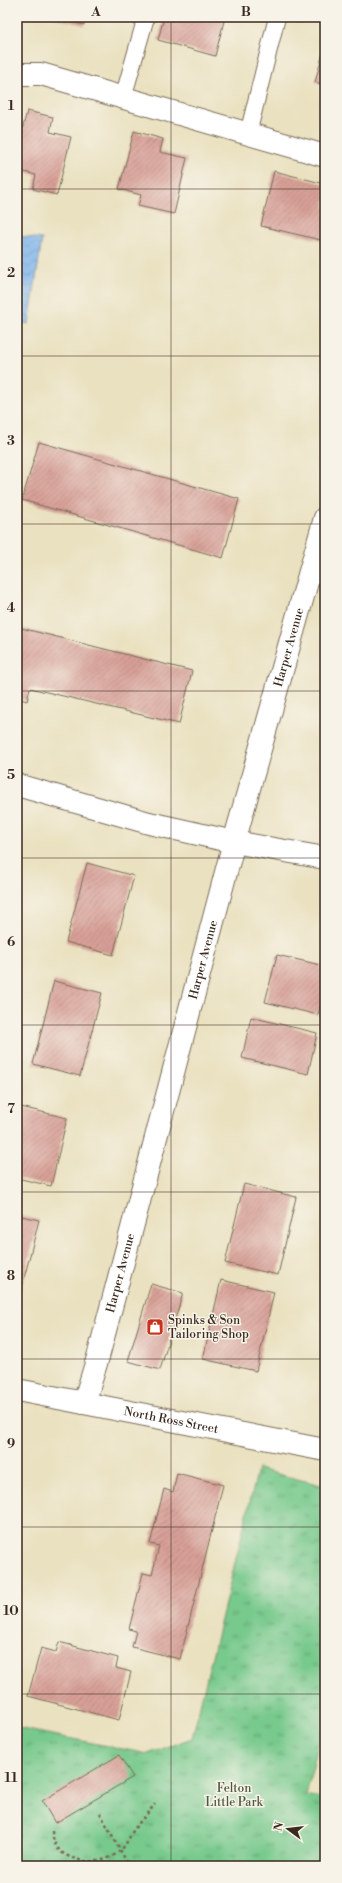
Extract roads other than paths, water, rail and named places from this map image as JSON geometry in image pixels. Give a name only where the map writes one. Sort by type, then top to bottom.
[{"type":"street","points":[[17,74],[41,74],[325,156]]},
{"type":"street","name":"Harper Avenue","points":[[84,1403],[97,1364],[234,842],[325,518]]},
{"type":"street","points":[[17,786],[149,823],[234,842],[325,858]]},
{"type":"street","name":"North Ross Street","points":[[17,1390],[325,1450]]},
{"type":"lane","points":[[123,98],[146,17]]},
{"type":"lane","points":[[248,134],[277,17]]},
{"type":"water","points":[[17,236],[42,239],[29,324],[17,322]]},
{"type":"place","name":"Spinks & Son Tailoring Shop","points":[[155,1327]]},
{"type":"park label","name":"Felton Little Park","points":[[234,1795]]}]
